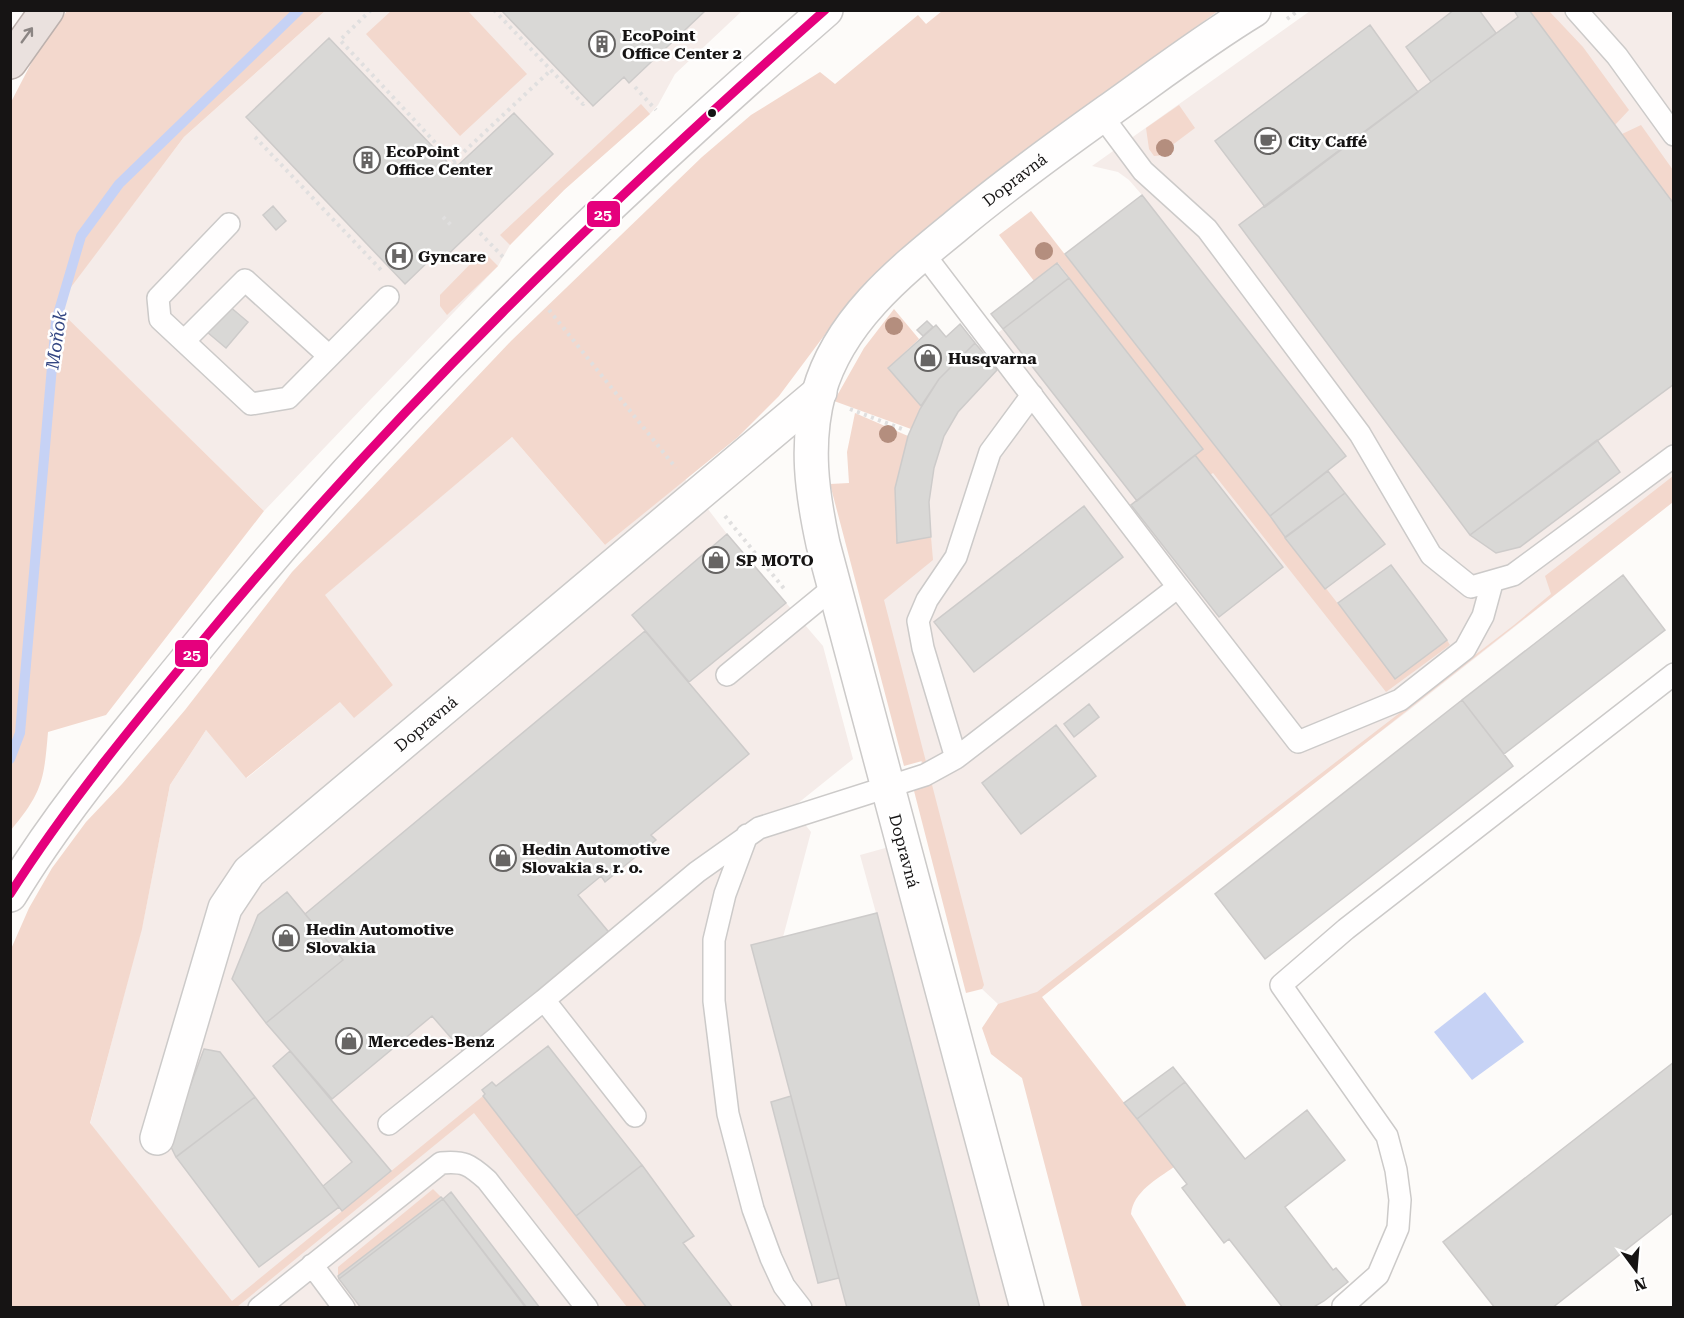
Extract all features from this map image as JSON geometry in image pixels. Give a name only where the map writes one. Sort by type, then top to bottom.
[{"type":"highway","points":[[10,62],[47,10]]},
{"type":"street","points":[[10,895],[29,863],[126,735],[245,587],[454,357],[697,123],[826,10]]},
{"type":"street","name":"Dopravná","points":[[1027,1308],[813,501],[810,454],[819,395],[832,362],[870,302],[898,273],[1022,172],[1254,10]]},
{"type":"street","name":"Dopravná","points":[[157,1138],[225,908],[249,872],[819,395]]},
{"type":"lane","points":[[1576,10],[1617,56],[1674,135]]},
{"type":"lane","points":[[1102,116],[1143,171],[1207,229],[1360,434],[1431,555],[1471,587],[1492,583],[1513,575],[1674,456]]},
{"type":"lane","points":[[229,224],[158,298],[160,319],[251,404],[288,398],[388,297]]},
{"type":"lane","points":[[923,253],[1298,742],[1400,700],[1466,649],[1483,616],[1492,583]]},
{"type":"lane","points":[[184,341],[245,279],[329,356]]},
{"type":"lane","points":[[956,758],[923,648],[918,621],[927,600],[956,558],[990,452],[1032,395]]},
{"type":"lane","points":[[728,675],[834,587]]},
{"type":"lane","points":[[389,1124],[544,1000],[697,872],[747,835],[925,775],[956,758],[1178,587]]},
{"type":"lane","points":[[1342,1307],[1378,1275],[1398,1228],[1400,1200],[1396,1170],[1387,1136],[1281,985],[1346,929],[1674,674]]},
{"type":"lane","points":[[747,835],[725,894],[714,940],[714,1001],[728,1114],[753,1209],[784,1286],[801,1308]]},
{"type":"lane","points":[[544,1000],[635,1116]]},
{"type":"lane","points":[[259,1308],[441,1163],[457,1162],[471,1165],[486,1180],[587,1308]]},
{"type":"lane","points":[[312,1265],[344,1308]]},
{"type":"path","points":[[371,10],[340,40],[458,166]]},
{"type":"path","points":[[494,10],[583,104],[586,100]]},
{"type":"path","points":[[453,162],[551,70]]},
{"type":"path","points":[[635,87],[656,110]]},
{"type":"path","points":[[255,137],[385,274]]},
{"type":"path","points":[[443,217],[452,226]]},
{"type":"path","points":[[480,233],[504,258]]},
{"type":"path","points":[[528,284],[698,495]]},
{"type":"path","points":[[819,395],[902,429]]},
{"type":"path","points":[[717,522],[725,516],[804,612]]},
{"type":"shaded area","points":[[67,11],[325,11],[184,137],[56,307],[264,511],[106,715],[48,732],[43,774],[36,795],[11,830],[11,102],[36,54]]},
{"type":"shaded area","points":[[325,11],[742,11],[675,74],[658,105],[650,114],[564,190],[510,245],[498,266],[264,511],[55,307],[184,137]]},
{"type":"shaded area","points":[[391,11],[468,11],[527,74],[460,136],[366,34]]},
{"type":"shaded area","points":[[942,11],[1218,11],[1046,136],[884,266],[850,301],[779,396],[738,437],[605,545],[512,437],[325,595],[393,685],[354,718],[340,702],[246,778],[206,730],[170,785],[142,929],[90,1123],[232,1301],[483,1096],[647,1307],[627,1307],[474,1113],[237,1307],[11,1308],[11,949],[29,908],[52,868],[86,822],[122,784],[185,710],[292,572],[511,341],[702,157],[751,115],[820,72],[835,84],[918,15],[926,24]]},
{"type":"shaded area","points":[[1310,11],[1454,11],[1406,47],[1431,82],[1496,34],[1479,11],[1673,11],[1673,502],[1408,711],[1021,1005],[998,1004],[982,989],[863,546],[897,543],[895,488],[908,436],[921,406],[888,368],[923,336],[917,330],[927,321],[933,327],[936,325],[946,336],[960,324],[979,347],[1003,329],[991,314],[1057,263],[1069,278],[1078,271],[1065,254],[1142,195],[1129,180],[1118,172],[1092,166]]},
{"type":"shaded area","points":[[1529,11],[1549,11],[1583,47],[1629,110],[1615,125]]},
{"type":"shaded area","points":[[641,104],[650,114],[564,190],[510,245],[500,235]]},
{"type":"shaded area","points":[[1179,105],[1195,128],[1171,146],[1174,150],[1166,155],[1154,156],[1149,149],[1146,128]]},
{"type":"shaded area","points":[[1641,125],[1673,170],[1673,204],[1622,134]]},
{"type":"shaded area","points":[[1031,211],[1396,678],[1447,640],[1450,645],[1386,692],[1213,473],[1210,475],[1195,455],[1203,449],[1058,263],[1034,281],[999,235]]},
{"type":"shaded area","points":[[483,251],[498,266],[447,315],[440,306],[440,295]]},
{"type":"shaded area","points":[[894,309],[919,339],[888,368],[921,406],[911,429],[834,401],[864,348]]},
{"type":"shaded area","points":[[855,413],[908,436],[895,488],[897,542],[931,537],[933,560],[884,600],[984,985],[982,989],[966,993],[913,787],[927,782],[922,761],[904,766],[830,484],[849,483],[847,452]]},
{"type":"shaded area","points":[[512,437],[605,545],[685,479],[727,534],[823,646],[853,759],[792,808],[811,832],[783,937],[876,913],[860,855],[889,847],[1011,1307],[224,1307],[231,1301],[90,1124],[143,923],[170,785],[206,730],[247,778],[341,701],[393,685],[324,595]]},
{"type":"shaded area","points":[[1673,476],[1673,502],[1042,997],[1174,1167],[1153,1181],[1141,1193],[1136,1199],[1131,1214],[1187,1307],[1082,1307],[1022,1078],[991,1054],[982,1028],[998,1004],[1037,992],[1514,625],[1551,594],[1545,576]]},
{"type":"shaded area","points":[[433,1189],[441,1197],[338,1276],[338,1267]]},
{"type":"water","points":[[1485,992],[1524,1042],[1472,1080],[1434,1032]]},
{"type":"building","name":"EcoPoint Office Center 2","points":[[501,10],[706,10],[629,83],[624,77],[593,106]]},
{"type":"building","points":[[1454,10],[1479,10],[1496,33],[1431,82],[1406,47]]},
{"type":"building","points":[[1514,10],[1529,10],[1674,204],[1674,384],[1470,535],[1239,225],[1518,17]]},
{"type":"building","points":[[1370,25],[1418,92],[1265,207],[1215,141]]},
{"type":"building","name":"EcoPoint Office Center","points":[[329,38],[454,169],[514,113],[553,154],[441,261],[435,255],[405,284],[246,117]]},
{"type":"building","points":[[1142,195],[1346,456],[1270,516],[1065,254]]},
{"type":"building","points":[[273,206],[286,221],[276,230],[263,215]]},
{"type":"building","points":[[1057,263],[1069,278],[1003,329],[991,314]]},
{"type":"building","points":[[1069,278],[1203,449],[1137,501],[1003,329]]},
{"type":"building","points":[[229,306],[248,322],[226,348],[207,332]]},
{"type":"building","points":[[927,321],[933,327],[923,336],[917,330]]},
{"type":"building","points":[[960,324],[975,343],[939,379],[921,406],[888,368],[936,325],[946,337]]},
{"type":"building","points":[[975,343],[997,370],[958,412],[944,436],[934,468],[929,502],[931,537],[897,543],[895,488],[908,436],[920,409],[939,379]]},
{"type":"building","points":[[1597,440],[1620,472],[1520,547],[1496,553],[1470,535]]},
{"type":"building","points":[[1195,455],[1283,567],[1219,617],[1131,505]]},
{"type":"building","points":[[1328,471],[1345,493],[1285,537],[1270,516]]},
{"type":"building","points":[[1345,493],[1385,544],[1325,589],[1285,538]]},
{"type":"building","points":[[1084,506],[1123,557],[974,672],[934,622]]},
{"type":"building","points":[[727,534],[786,603],[689,682],[632,615]]},
{"type":"building","points":[[1391,565],[1447,640],[1395,679],[1338,603]]},
{"type":"building","points":[[1623,575],[1665,630],[1504,754],[1462,700]]},
{"type":"building","name":"Hedin Automotive Slovakia s. r. o.","points":[[645,631],[749,754],[651,835],[656,840],[605,882],[601,876],[578,895],[612,936],[466,1055],[432,1016],[332,1099],[266,1023],[343,960],[305,914]]},
{"type":"building","points":[[1462,700],[1513,766],[1265,959],[1215,894]]},
{"type":"building","points":[[1089,704],[1099,717],[1074,737],[1064,724]]},
{"type":"building","points":[[1056,725],[1096,776],[1021,834],[982,783]]},
{"type":"building","name":"Hedin Automotive Slovakia","points":[[287,892],[343,960],[266,1023],[232,979],[258,915]]},
{"type":"building","points":[[877,913],[980,1308],[847,1308],[751,945]]},
{"type":"building","points":[[548,1046],[642,1165],[576,1216],[483,1096],[485,1094],[482,1090],[492,1082],[496,1086]]},
{"type":"building","points":[[204,1049],[220,1052],[255,1097],[176,1157],[169,1143]]},
{"type":"building","points":[[290,1051],[391,1171],[342,1211],[323,1186],[352,1162],[273,1066]]},
{"type":"building","points":[[1674,1062],[1674,1212],[1552,1308],[1495,1308],[1443,1242]]},
{"type":"building","points":[[1173,1067],[1185,1082],[1137,1119],[1124,1103]]},
{"type":"building","points":[[1185,1082],[1245,1159],[1307,1110],[1345,1160],[1285,1207],[1333,1270],[1336,1268],[1348,1282],[1324,1301],[1312,1308],[1283,1308],[1229,1239],[1224,1243],[1182,1188],[1187,1184],[1137,1119]]},
{"type":"building","points":[[791,1096],[839,1278],[818,1283],[771,1102]]},
{"type":"building","points":[[255,1097],[339,1207],[259,1267],[176,1157]]},
{"type":"building","points":[[642,1165],[694,1236],[683,1243],[733,1308],[647,1308],[576,1216]]},
{"type":"building","points":[[451,1192],[540,1308],[527,1308],[443,1199]]},
{"type":"building","points":[[441,1197],[443,1199],[339,1279],[338,1276]]},
{"type":"building","points":[[443,1199],[526,1308],[361,1308],[339,1279]]},
{"type":"waterway","name":"Moňok","points":[[10,759],[20,733],[56,321],[81,236],[119,184],[299,10]]},
{"type":"transit line","name":"25","points":[[10,894],[55,827],[128,732],[204,639],[350,472],[425,391],[581,235],[825,10]]},
{"type":"place","name":"EcoPoint Office Center 2","points":[[602,44]]},
{"type":"place","name":"City Caffé","points":[[1268,141]]},
{"type":"place","name":"EcoPoint Office Center","points":[[367,160]]},
{"type":"place","name":"Gyncare","points":[[399,256]]},
{"type":"place","name":"Husqvarna","points":[[928,358]]},
{"type":"place","name":"SP MOTO","points":[[716,560]]},
{"type":"place","name":"Hedin Automotive Slovakia s. r. o.","points":[[503,858]]},
{"type":"place","name":"Hedin Automotive Slovakia","points":[[286,938]]},
{"type":"place","name":"Mercedes-Benz","points":[[349,1041]]}]
